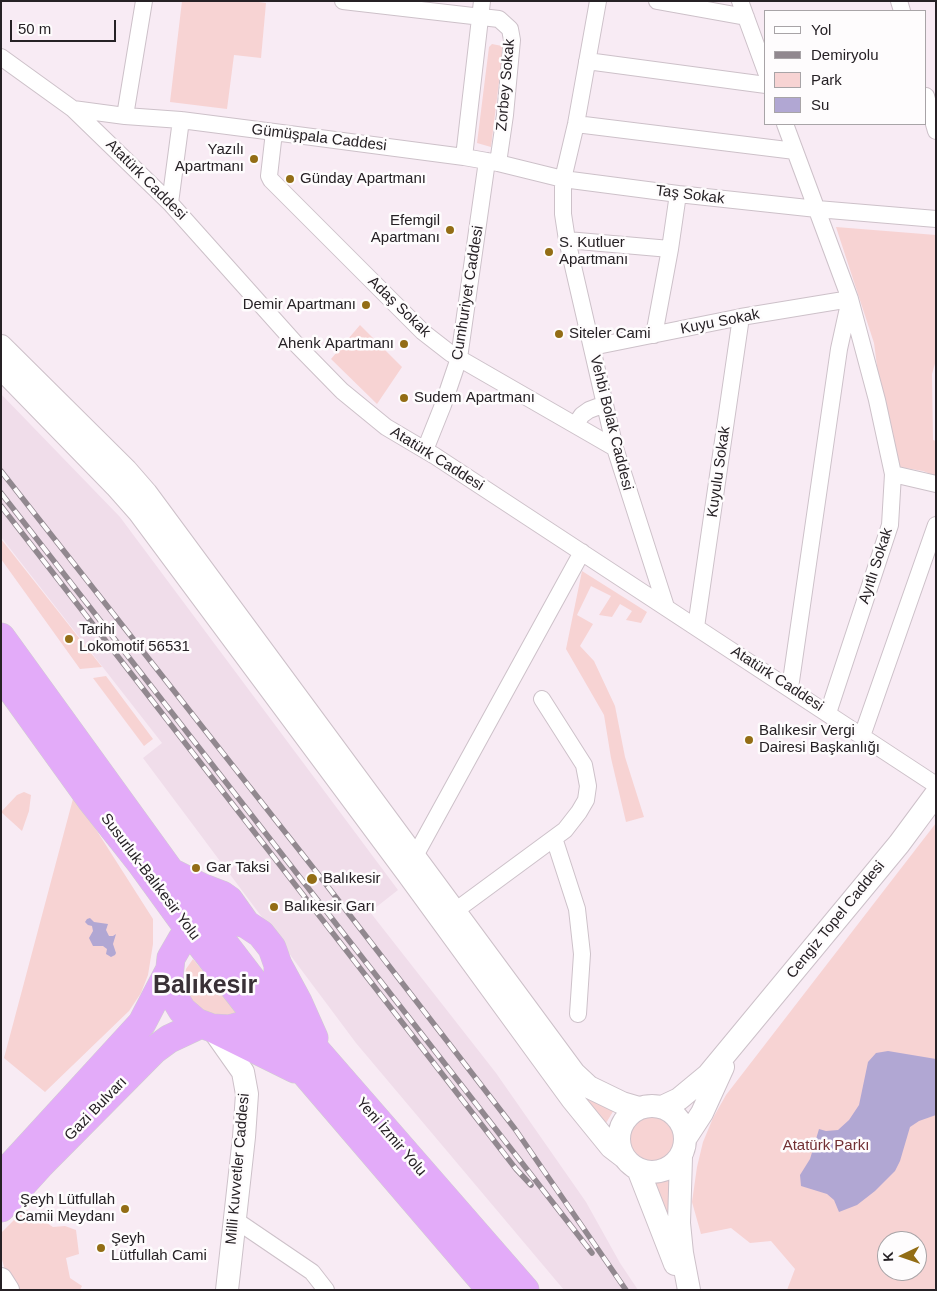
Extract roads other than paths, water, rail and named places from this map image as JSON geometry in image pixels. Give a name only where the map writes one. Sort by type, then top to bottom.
[{"type":"highway","name":"Susurluk-Balıkesir Yolu","points":[[1,637],[170,872],[201,924]]},
{"type":"highway","name":"Susurluk-Balıkesir Yolu","points":[[1,675],[91,800],[140,862],[201,924],[318,1071]]},
{"type":"highway","points":[[91,800],[121,855],[160,912],[163,921],[164,982],[182,1010],[207,1026],[318,1071],[316,1042],[298,1002],[278,965],[272,948],[261,934],[246,924],[228,919],[201,924],[180,940],[171,958],[164,982]]},
{"type":"highway","points":[[170,872],[222,895],[229,900],[246,924]]},
{"type":"highway","points":[[207,1026],[230,1029],[247,1024],[262,1001],[278,983],[278,965]]},
{"type":"highway","name":"Gazi Bulvarı","points":[[1,1177],[142,1023],[164,982]]},
{"type":"highway","name":"Gazi Bulvarı","points":[[1,1208],[154,1050],[169,1039],[207,1026]]},
{"type":"highway","name":"Yeni İzmir Yolu","points":[[318,1071],[491,1290]]},
{"type":"highway","name":"Yeni İzmir Yolu","points":[[318,1071],[526,1290]]},
{"type":"main road","points":[[1,346],[126,470],[146,493],[574,1073],[589,1086],[622,1103],[640,1108]]},
{"type":"main road","points":[[1,368],[139,512],[408,874],[572,1099],[611,1147],[631,1163]]},
{"type":"main road","name":"Cengiz Topel Caddesi","points":[[640,1108],[647,1106],[662,1107],[679,1099],[708,1075],[899,844],[936,794]]},
{"type":"main road","name":"Milli Kuvvetler Caddesi","points":[[207,1026],[243,1072],[247,1094],[227,1290]]},
{"type":"main road","name":"Cengiz Topel Caddesi","points":[[631,1163],[647,1172],[666,1170],[683,1148],[735,1044]]},
{"type":"main road","points":[[662,1107],[670,1111],[681,1123],[683,1148],[679,1223],[688,1290]]},
{"type":"main road","points":[[640,1108],[631,1113],[620,1129],[620,1148],[631,1163],[688,1290]]},
{"type":"main road","points":[[1,1278],[8,1290]]},
{"type":"street","points":[[125,116],[144,1]]},
{"type":"street","name":"Zorbey Sokak","points":[[343,1],[481,9],[510,28],[512,40],[505,115],[492,162]]},
{"type":"street","name":"Vehbi Bolak Caddesi","points":[[598,1],[576,124],[563,179],[563,214],[567,240],[615,448],[666,607]]},
{"type":"street","points":[[656,1],[746,17]]},
{"type":"street","points":[[740,1],[764,66]]},
{"type":"street","points":[[464,157],[481,9]]},
{"type":"street","name":"Atatürk Caddesi","points":[[1,56],[73,109],[170,203],[296,344],[342,391],[386,427],[425,450],[936,784]]},
{"type":"street","points":[[587,61],[764,85]]},
{"type":"street","points":[[927,100],[936,131]]},
{"type":"street","name":"Gümüşpala Caddesi","points":[[73,109],[125,116],[181,120],[464,157],[563,179]]},
{"type":"street","points":[[170,203],[181,120]]},
{"type":"street","points":[[576,124],[795,151]]},
{"type":"street","name":"Ayıtlı Sokak","points":[[785,125],[850,299],[877,400],[893,474],[890,525],[828,713]]},
{"type":"street","name":"Adaş Sokak","points":[[274,132],[269,176],[271,180],[423,332],[450,353],[615,448]]},
{"type":"street","name":"Cumhuriyet Caddesi","points":[[425,450],[459,358],[492,162]]},
{"type":"street","name":"Taş Sokak","points":[[563,179],[817,209],[936,219]]},
{"type":"street","points":[[654,335],[678,194]]},
{"type":"street","points":[[567,240],[670,249]]},
{"type":"street","points":[[790,688],[838,349],[850,299]]},
{"type":"street","name":"Kuyu Sokak","points":[[592,347],[741,317],[850,299]]},
{"type":"street","name":"Kuyulu Sokak","points":[[696,626],[741,317]]},
{"type":"street","points":[[575,425],[582,415],[589,410],[605,404]]},
{"type":"street","points":[[893,474],[936,484]]},
{"type":"street","points":[[862,736],[936,526]]},
{"type":"street","points":[[415,856],[582,552]]},
{"type":"street","points":[[456,911],[565,830],[586,800],[588,786],[584,765],[542,699]]},
{"type":"street","points":[[554,838],[577,909],[582,954],[578,1014]]},
{"type":"street","points":[[234,1220],[312,1272],[326,1290]]},
{"type":"water","points":[[90,918],[94,922],[108,924],[106,930],[109,936],[116,934],[113,944],[115,955],[111,957],[106,954],[107,949],[103,946],[93,946],[89,938],[93,931],[92,926],[85,922]]},
{"type":"water","points":[[888,1051],[936,1059],[936,1115],[919,1121],[910,1127],[900,1161],[895,1171],[875,1191],[857,1205],[839,1212],[834,1200],[827,1194],[801,1186],[800,1175],[810,1159],[819,1129],[826,1131],[838,1130],[849,1120],[859,1105],[868,1062],[876,1053]]},
{"type":"railway","points":[[1,471],[318,874],[515,1129],[626,1290]]},
{"type":"railway","points":[[1,493],[592,1253]]},
{"type":"railway","points":[[1,506],[516,1169],[531,1185]]},
{"type":"place","name":"Yazılı Apartmanı","points":[[254,159]]},
{"type":"place","name":"Günday Apartmanı","points":[[290,179]]},
{"type":"place","name":"Efemgil Apartmanı","points":[[450,230]]},
{"type":"place","name":"S. Kutluer Apartmanı","points":[[549,252]]},
{"type":"place","name":"Demir Apartmanı","points":[[366,305]]},
{"type":"place","name":"Siteler Cami","points":[[559,334]]},
{"type":"place","name":"Ahenk Apartmanı","points":[[404,344]]},
{"type":"place","name":"Sudem Apartmanı","points":[[404,398]]},
{"type":"place","name":"Tarihi Lokomotif 56531","points":[[69,639]]},
{"type":"place","name":"Balıkesir Vergi Dairesi Başkanlığı","points":[[749,740]]},
{"type":"place","name":"Gar Taksi","points":[[196,868]]},
{"type":"place","name":"Balıkesir","points":[[312,879]]},
{"type":"place","name":"Balıkesir Garı","points":[[274,907]]},
{"type":"place","name":"Şeyh Lütfullah Camii Meydanı","points":[[125,1209]]},
{"type":"place","name":"Şeyh Lütfullah Cami","points":[[101,1248]]},
{"type":"district","name":"Balıkesir","points":[[205,986]]},
{"type":"park label","name":"Atatürk Parkı","points":[[826,1146]]}]
